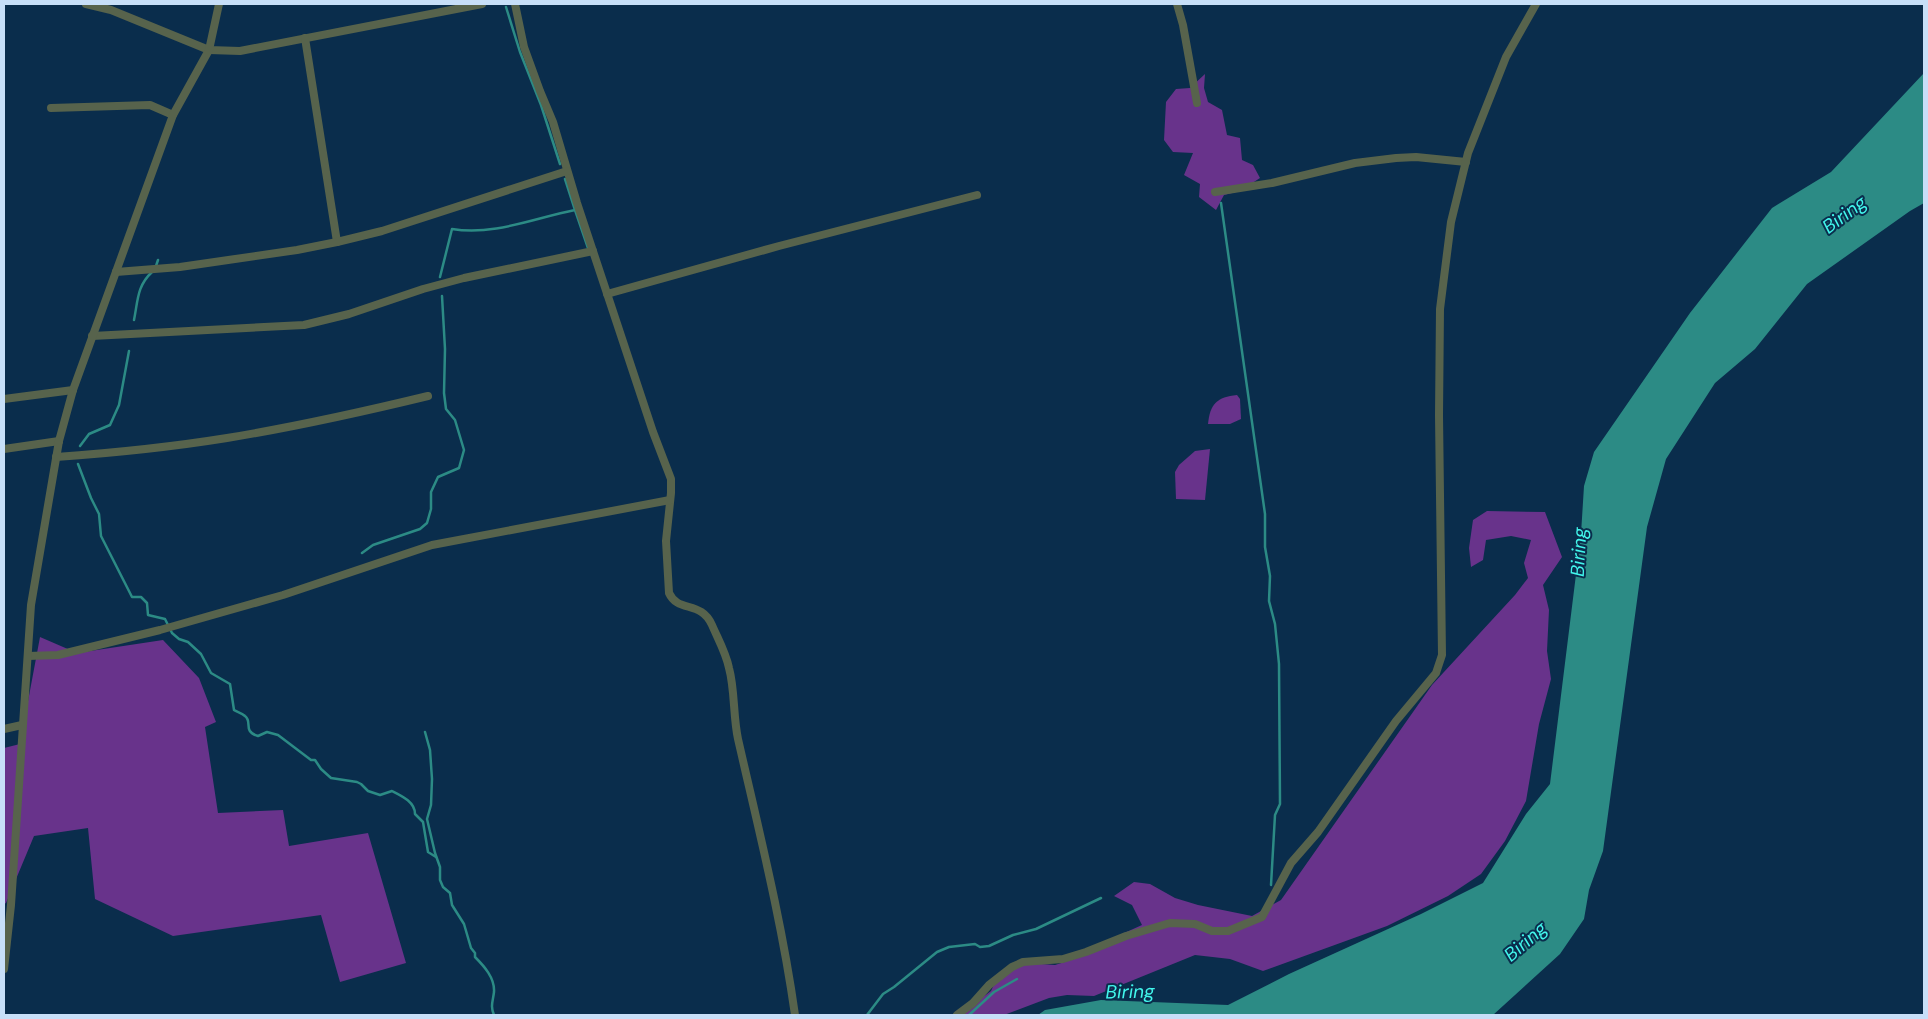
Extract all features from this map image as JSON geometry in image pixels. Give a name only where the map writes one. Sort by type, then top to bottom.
[{"type":"street","points":[[86,4],[111,10],[209,50],[240,51],[482,4]]},
{"type":"street","points":[[4,969],[11,905],[31,605],[59,441],[73,390],[173,115],[209,50],[219,4]]},
{"type":"street","points":[[515,4],[524,47],[553,122],[607,294],[671,479],[666,541],[669,593],[672,600],[679,604],[697,608],[705,614],[711,622],[729,668],[735,724],[779,918],[795,1015]]},
{"type":"street","points":[[1178,4],[1197,104]]},
{"type":"street","points":[[957,1015],[973,1003],[988,985],[1012,966],[1023,962],[1062,959],[1086,952],[1126,936],[1170,923],[1195,924],[1212,932],[1228,931],[1262,917],[1291,863],[1318,832],[1396,721],[1436,673],[1442,655],[1439,415],[1440,309],[1451,222],[1466,162],[1506,57],[1536,4]]},
{"type":"street","points":[[305,38],[337,242]]},
{"type":"street","points":[[51,108],[150,105],[173,115]]},
{"type":"street","points":[[1215,192],[1272,182],[1356,163],[1416,157],[1466,162]]},
{"type":"street","points":[[116,272],[139,272],[180,267],[297,250],[337,242],[382,230],[568,171]]},
{"type":"street","points":[[607,294],[779,246],[977,195]]},
{"type":"street","points":[[92,336],[304,325],[349,314],[423,289],[464,278],[593,251]]},
{"type":"street","points":[[4,399],[73,390]]},
{"type":"street","points":[[56,457],[106,453],[226,438],[366,411],[428,396]]},
{"type":"street","points":[[4,449],[59,441]]},
{"type":"street","points":[[28,656],[58,654],[160,630],[282,595],[432,546],[670,500]]},
{"type":"street","points":[[4,728],[22,725]]},
{"type":"shaded area","points":[[1205,74],[1204,88],[1208,102],[1222,110],[1227,135],[1240,138],[1242,160],[1253,165],[1260,178],[1240,191],[1224,195],[1216,210],[1199,197],[1200,184],[1184,175],[1193,153],[1173,152],[1164,140],[1166,102],[1176,89],[1190,88]]},
{"type":"shaded area","points":[[1237,395],[1240,399],[1241,419],[1230,424],[1208,424],[1211,411],[1216,403],[1224,398]]},
{"type":"shaded area","points":[[1210,449],[1205,500],[1176,499],[1175,472],[1179,465],[1195,451]]},
{"type":"shaded area","points":[[1487,511],[1545,512],[1562,557],[1543,585],[1549,610],[1547,651],[1551,679],[1539,724],[1526,801],[1505,841],[1481,874],[1448,896],[1387,926],[1263,971],[1230,959],[1195,955],[1094,996],[1067,995],[1049,998],[1004,1015],[959,1015],[991,991],[1000,972],[1028,963],[1055,965],[1074,959],[1102,943],[1142,925],[1132,905],[1114,896],[1134,882],[1150,884],[1175,898],[1198,905],[1252,916],[1281,900],[1432,685],[1515,595],[1528,578],[1524,563],[1531,540],[1511,536],[1486,540],[1483,560],[1471,567],[1469,548],[1473,520]]},
{"type":"shaded area","points":[[40,637],[77,653],[163,640],[199,678],[216,722],[205,727],[218,813],[283,810],[289,846],[368,833],[406,963],[340,982],[321,915],[173,936],[95,899],[88,828],[34,836],[4,904],[4,748],[20,744]]},
{"type":"water","name":"Biring","points":[[1924,73],[1924,203],[1807,284],[1755,349],[1715,383],[1666,459],[1647,527],[1603,851],[1589,890],[1584,919],[1560,954],[1493,1015],[1038,1015],[1045,1010],[1101,1000],[1228,1005],[1289,974],[1421,914],[1483,883],[1526,814],[1550,784],[1581,534],[1584,486],[1594,452],[1690,313],[1772,208],[1831,172]]},
{"type":"waterway","points":[[506,7],[560,164]]},
{"type":"waterway","points":[[440,277],[452,229],[468,231],[499,228],[575,210],[565,179]]},
{"type":"waterway","points":[[1221,203],[1265,514],[1265,547],[1270,576],[1269,601],[1275,624],[1279,664],[1280,804],[1275,815],[1271,885]]},
{"type":"waterway","points":[[575,210],[588,248]]},
{"type":"waterway","points":[[156,266],[158,260]]},
{"type":"waterway","points":[[134,320],[141,288],[152,272]]},
{"type":"waterway","points":[[362,553],[373,545],[420,529],[427,523],[431,509],[431,492],[438,477],[459,468],[464,450],[455,420],[446,409],[444,393],[445,349],[442,296]]},
{"type":"waterway","points":[[80,446],[89,434],[110,425],[119,405],[129,351]]},
{"type":"waterway","points":[[78,464],[99,514],[101,536],[132,597],[141,597],[147,603],[148,615],[165,619],[172,633],[179,639],[188,642],[201,654],[211,673],[230,684],[234,710],[247,718],[250,732],[258,736],[267,732],[278,735],[311,760],[315,760],[331,778],[357,782],[368,791],[380,795],[392,791],[404,797],[413,806],[415,814],[423,822],[428,852],[436,857]]},
{"type":"waterway","points":[[425,732],[430,750],[432,779],[431,805],[427,819],[440,867],[440,880],[443,887],[450,893],[452,905],[464,924],[475,957],[491,977],[494,987],[492,1006],[494,1015]]},
{"type":"waterway","points":[[867,1015],[883,994],[937,952],[949,947],[975,944],[980,947],[989,946],[1013,935],[1036,929],[1101,898]]},
{"type":"waterway","points":[[969,1015],[994,992],[1017,979]]}]
